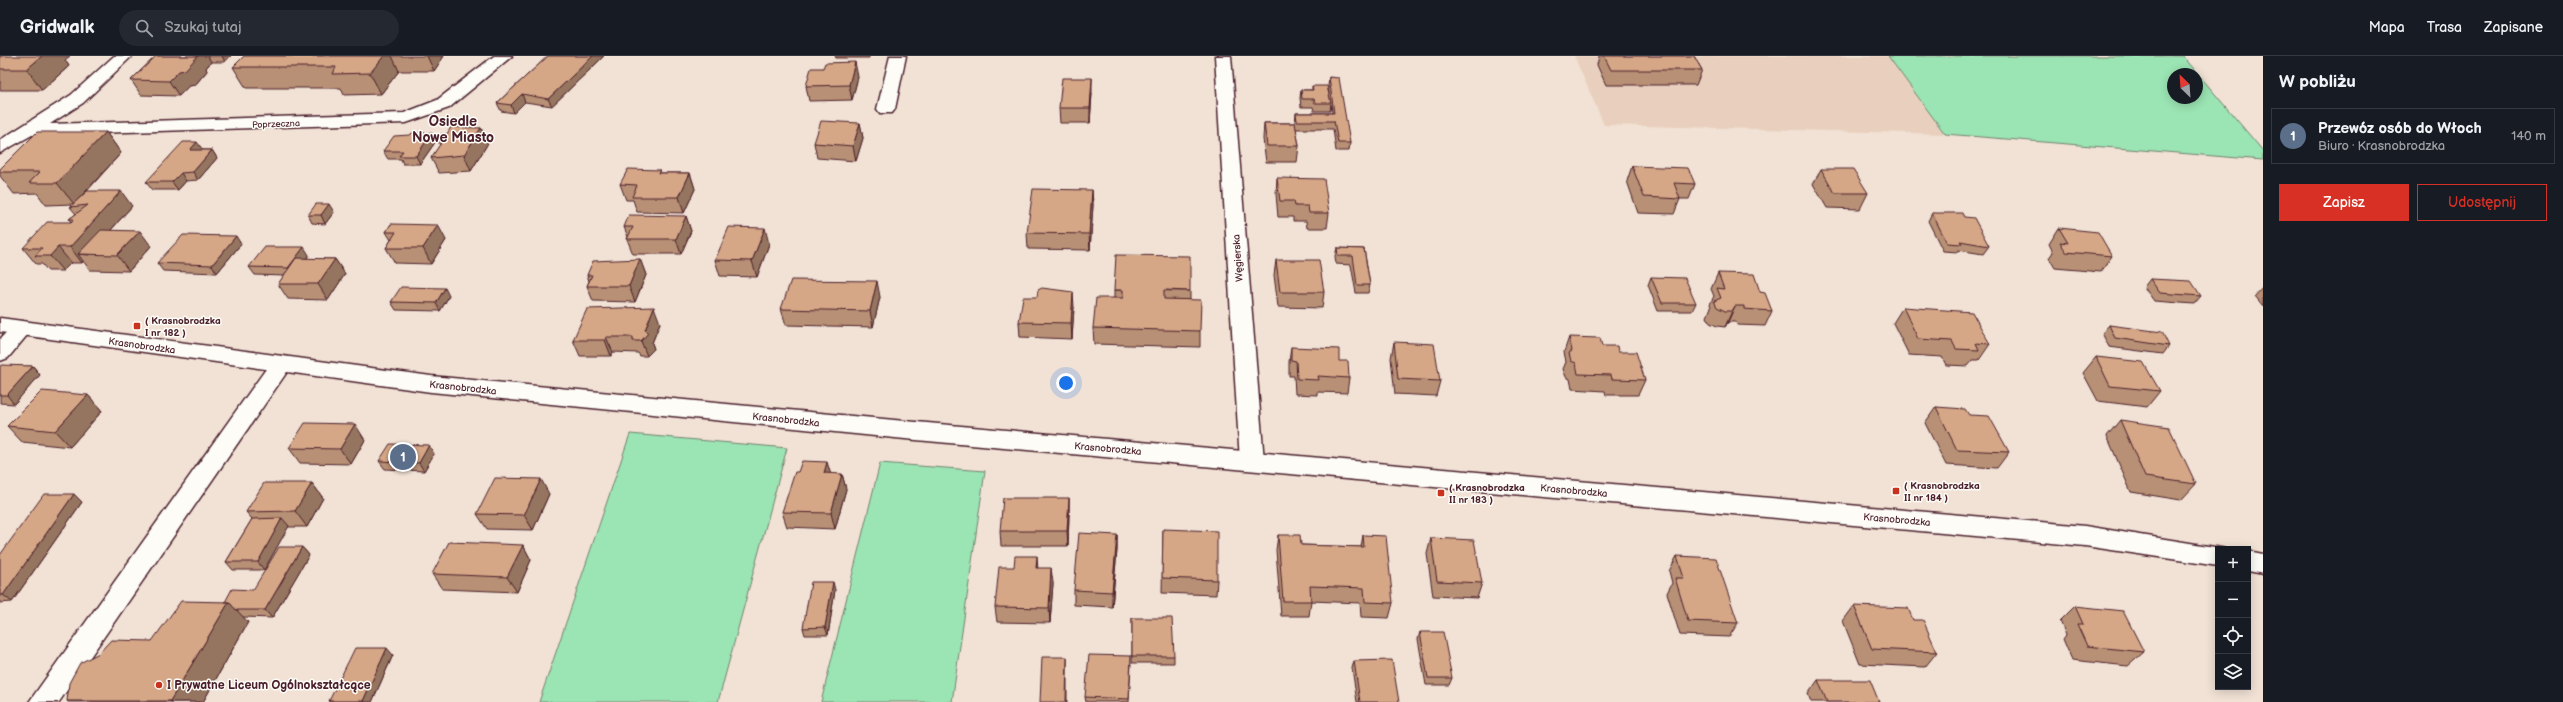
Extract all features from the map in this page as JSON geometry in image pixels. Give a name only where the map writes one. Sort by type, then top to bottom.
[{"type":"street","points":[[0,148],[77,99],[124,56]]},
{"type":"street","name":"Poprzeczna","points":[[28,130],[406,118],[443,104],[504,56]]},
{"type":"street","points":[[886,110],[898,56]]},
{"type":"street","name":"Węgierska","points":[[1223,56],[1252,460]]},
{"type":"street","name":"Krasnobrodzka","points":[[0,325],[439,385],[898,429],[2085,536],[2215,556]]},
{"type":"street","points":[[0,353],[22,328]]},
{"type":"street","points":[[43,702],[281,364]]},
{"type":"street","points":[[2251,562],[2263,564]]},
{"type":"shaded area","points":[[1574,56],[1888,56],[1945,134],[1604,125]]},
{"type":"green space","points":[[1888,56],[2183,56],[2193,68],[2167,68],[2167,104],[2203,104],[2203,80],[2263,151],[2263,160],[1945,134]]},
{"type":"green space","points":[[630,434],[787,448],[718,702],[539,702]]},
{"type":"green space","points":[[880,463],[985,471],[952,702],[821,702]]},
{"type":"building","points":[[0,56],[42,56],[27,69],[0,69]]},
{"type":"building","points":[[156,56],[198,56],[185,70],[179,71],[169,81],[131,80]]},
{"type":"building","points":[[244,56],[384,56],[370,73],[333,74],[336,67],[233,67]]},
{"type":"building","points":[[548,56],[593,56],[548,99],[522,94],[511,105],[497,103]]},
{"type":"building","points":[[1604,56],[1694,56],[1702,70],[1611,70]]},
{"type":"building","points":[[855,62],[849,85],[806,86],[811,68],[823,68],[825,63]]},
{"type":"building","points":[[1329,77],[1339,78],[1350,143],[1338,143],[1334,121],[1297,121],[1296,113],[1334,113]]},
{"type":"building","points":[[1062,78],[1092,78],[1090,108],[1059,108]]},
{"type":"building","points":[[1312,86],[1327,86],[1331,103],[1315,103],[1314,99],[1302,99],[1301,90],[1313,90]]},
{"type":"building","points":[[821,121],[860,123],[853,146],[814,143]]},
{"type":"building","points":[[1264,123],[1295,123],[1299,146],[1267,146]]},
{"type":"building","points":[[451,127],[481,128],[464,155],[431,158],[443,140],[437,140],[441,134],[447,134]]},
{"type":"building","points":[[37,132],[106,132],[57,183],[29,183],[40,172],[0,172],[0,169]]},
{"type":"building","points":[[412,133],[432,133],[416,156],[399,156],[403,151],[383,151],[394,136],[410,135]]},
{"type":"building","points":[[183,142],[197,142],[190,150],[212,150],[193,172],[181,173],[172,182],[146,182]]},
{"type":"building","points":[[1632,166],[1688,168],[1695,184],[1674,183],[1680,199],[1644,197]]},
{"type":"building","points":[[628,169],[660,170],[658,173],[690,173],[679,197],[632,197],[637,185],[620,184]]},
{"type":"building","points":[[1821,169],[1853,169],[1868,193],[1835,193]]},
{"type":"building","points":[[1277,178],[1324,179],[1329,213],[1309,213],[1308,206],[1295,206],[1294,201],[1280,201]]},
{"type":"building","points":[[1033,189],[1092,190],[1089,234],[1027,233]]},
{"type":"building","points":[[87,191],[121,191],[70,247],[58,247],[50,256],[35,256],[42,248],[23,248],[47,222],[71,222],[74,219],[69,219],[88,205],[70,207]]},
{"type":"building","points":[[316,204],[329,204],[321,215],[308,215]]},
{"type":"building","points":[[1932,213],[1962,213],[1964,217],[1974,218],[1989,246],[1960,241],[1962,244],[1947,243]]},
{"type":"building","points":[[629,215],[686,216],[676,239],[627,239],[633,227],[624,227]]},
{"type":"building","points":[[391,224],[438,225],[423,248],[386,248],[396,232],[386,232]]},
{"type":"building","points":[[729,227],[765,228],[752,261],[715,260]]},
{"type":"building","points":[[2059,228],[2098,232],[2112,256],[2066,252],[2060,242],[2068,243]]},
{"type":"building","points":[[101,230],[140,231],[117,255],[78,254]]},
{"type":"building","points":[[183,235],[236,236],[212,265],[157,263]]},
{"type":"building","points":[[265,247],[304,247],[288,268],[249,267]]},
{"type":"building","points":[[1337,248],[1364,249],[1370,285],[1357,285],[1353,256],[1338,256]]},
{"type":"building","points":[[1116,255],[1190,256],[1190,291],[1164,290],[1164,299],[1201,300],[1200,331],[1093,328],[1096,298],[1123,298],[1123,290],[1114,290]]},
{"type":"building","points":[[296,258],[335,259],[318,284],[278,284]]},
{"type":"building","points":[[640,259],[629,286],[587,286],[592,275],[587,275],[593,261]]},
{"type":"building","points":[[1276,260],[1319,260],[1324,292],[1280,292]]},
{"type":"building","points":[[1718,273],[1754,274],[1760,292],[1765,293],[1772,311],[1744,309],[1744,306],[1735,306],[1732,311],[1725,311],[1717,307],[1714,301],[1721,298],[1717,288],[1724,289]]},
{"type":"building","points":[[1651,277],[1685,278],[1696,303],[1662,303]]},
{"type":"building","points":[[2150,279],[2191,281],[2201,296],[2160,293]]},
{"type":"building","points":[[791,280],[877,281],[870,311],[781,309]]},
{"type":"building","points":[[401,287],[445,288],[436,303],[391,302]]},
{"type":"building","points":[[1042,288],[1073,292],[1071,323],[1019,322],[1023,297],[1037,297],[1038,290]]},
{"type":"building","points":[[654,307],[645,330],[648,333],[641,341],[633,341],[633,337],[606,337],[605,340],[573,340],[587,309]]},
{"type":"building","points":[[1903,307],[1972,312],[1990,344],[1976,343],[1979,350],[1956,349],[1952,341],[1918,339]]},
{"type":"building","points":[[2109,325],[2162,332],[2169,346],[2115,338]]},
{"type":"building","points":[[1569,337],[1600,338],[1602,346],[1617,346],[1618,352],[1636,352],[1645,380],[1612,379],[1611,375],[1578,374],[1576,363],[1571,361],[1569,353],[1572,351]]},
{"type":"building","points":[[1394,342],[1434,344],[1440,381],[1398,379]]},
{"type":"building","points":[[1291,347],[1339,349],[1339,361],[1348,361],[1349,378],[1318,376],[1319,380],[1297,379],[1296,361],[1291,360]]},
{"type":"building","points":[[2096,357],[2143,362],[2160,391],[2110,386]]},
{"type":"building","points":[[1,365],[33,366],[7,395],[0,395]]},
{"type":"building","points":[[42,391],[88,395],[55,431],[7,426]]},
{"type":"building","points":[[1936,407],[1965,409],[1969,415],[1989,416],[2009,452],[1957,450]]},
{"type":"building","points":[[2120,420],[2169,427],[2196,484],[2145,477]]},
{"type":"building","points":[[305,423],[355,424],[340,449],[289,448]]},
{"type":"building","points":[[390,444],[429,445],[419,463],[379,461]]},
{"type":"building","points":[[802,461],[827,462],[824,473],[842,474],[831,513],[782,512],[795,472],[798,472]]},
{"type":"building","points":[[495,478],[541,479],[524,515],[477,514]]},
{"type":"building","points":[[264,483],[312,483],[295,511],[246,512]]},
{"type":"building","points":[[44,494],[74,494],[3,595],[0,595],[0,555]]},
{"type":"building","points":[[1003,498],[1069,498],[1067,531],[1000,531]]},
{"type":"building","points":[[282,518],[258,562],[226,562],[252,519]]},
{"type":"building","points":[[1163,529],[1217,531],[1217,580],[1162,578]]},
{"type":"building","points":[[1079,533],[1117,535],[1112,592],[1074,590]]},
{"type":"building","points":[[1278,535],[1300,535],[1301,545],[1364,547],[1363,535],[1386,536],[1393,603],[1365,602],[1364,588],[1310,586],[1311,601],[1283,601]]},
{"type":"building","points":[[1431,538],[1474,540],[1482,583],[1437,581]]},
{"type":"building","points":[[449,542],[523,545],[507,577],[432,574]]},
{"type":"building","points":[[279,547],[302,547],[265,610],[236,610],[229,602],[225,602],[232,589],[253,590]]},
{"type":"building","points":[[1015,556],[1037,556],[1036,568],[1051,568],[1049,608],[995,607],[999,567],[1014,567]]},
{"type":"building","points":[[1677,556],[1716,558],[1738,623],[1688,621],[1675,578],[1684,578]]},
{"type":"building","points":[[811,582],[833,582],[825,627],[803,628]]},
{"type":"building","points":[[181,601],[229,602],[170,701],[67,701],[69,683],[80,663],[99,653],[111,640],[152,641]]},
{"type":"building","points":[[1854,606],[1908,608],[1913,620],[1923,620],[1937,652],[1872,649]]},
{"type":"building","points":[[2075,606],[2123,611],[2144,652],[2087,646],[2077,624],[2083,624]]},
{"type":"building","points":[[1132,618],[1172,618],[1174,656],[1132,656]]},
{"type":"building","points":[[1420,632],[1443,632],[1452,678],[1428,678]]},
{"type":"building","points":[[355,648],[387,648],[363,701],[329,701]]},
{"type":"building","points":[[1089,655],[1131,656],[1129,699],[1085,697]]},
{"type":"building","points":[[1042,657],[1067,657],[1066,702],[1040,702]]},
{"type":"building","points":[[1392,660],[1399,702],[1360,702],[1354,661]]},
{"type":"building","points":[[1818,680],[1870,680],[1879,702],[1827,702]]},
{"type":"place","name":"( Krasnobrodzka I nr 182 )","points":[[137,326]]},
{"type":"place","name":"Przewóz osób do Włoch","points":[[403,457]]},
{"type":"place","name":"( Krasnobrodzka II nr 184 )","points":[[1896,491]]},
{"type":"place","name":"( Krasnobrodzka II nr 183 )","points":[[1441,493]]},
{"type":"place","name":"I Prywatne Liceum Ogólnokształcące","points":[[159,685]]},
{"type":"district","name":"Osiedle Nowe Miasto","points":[[453,130]]}]
